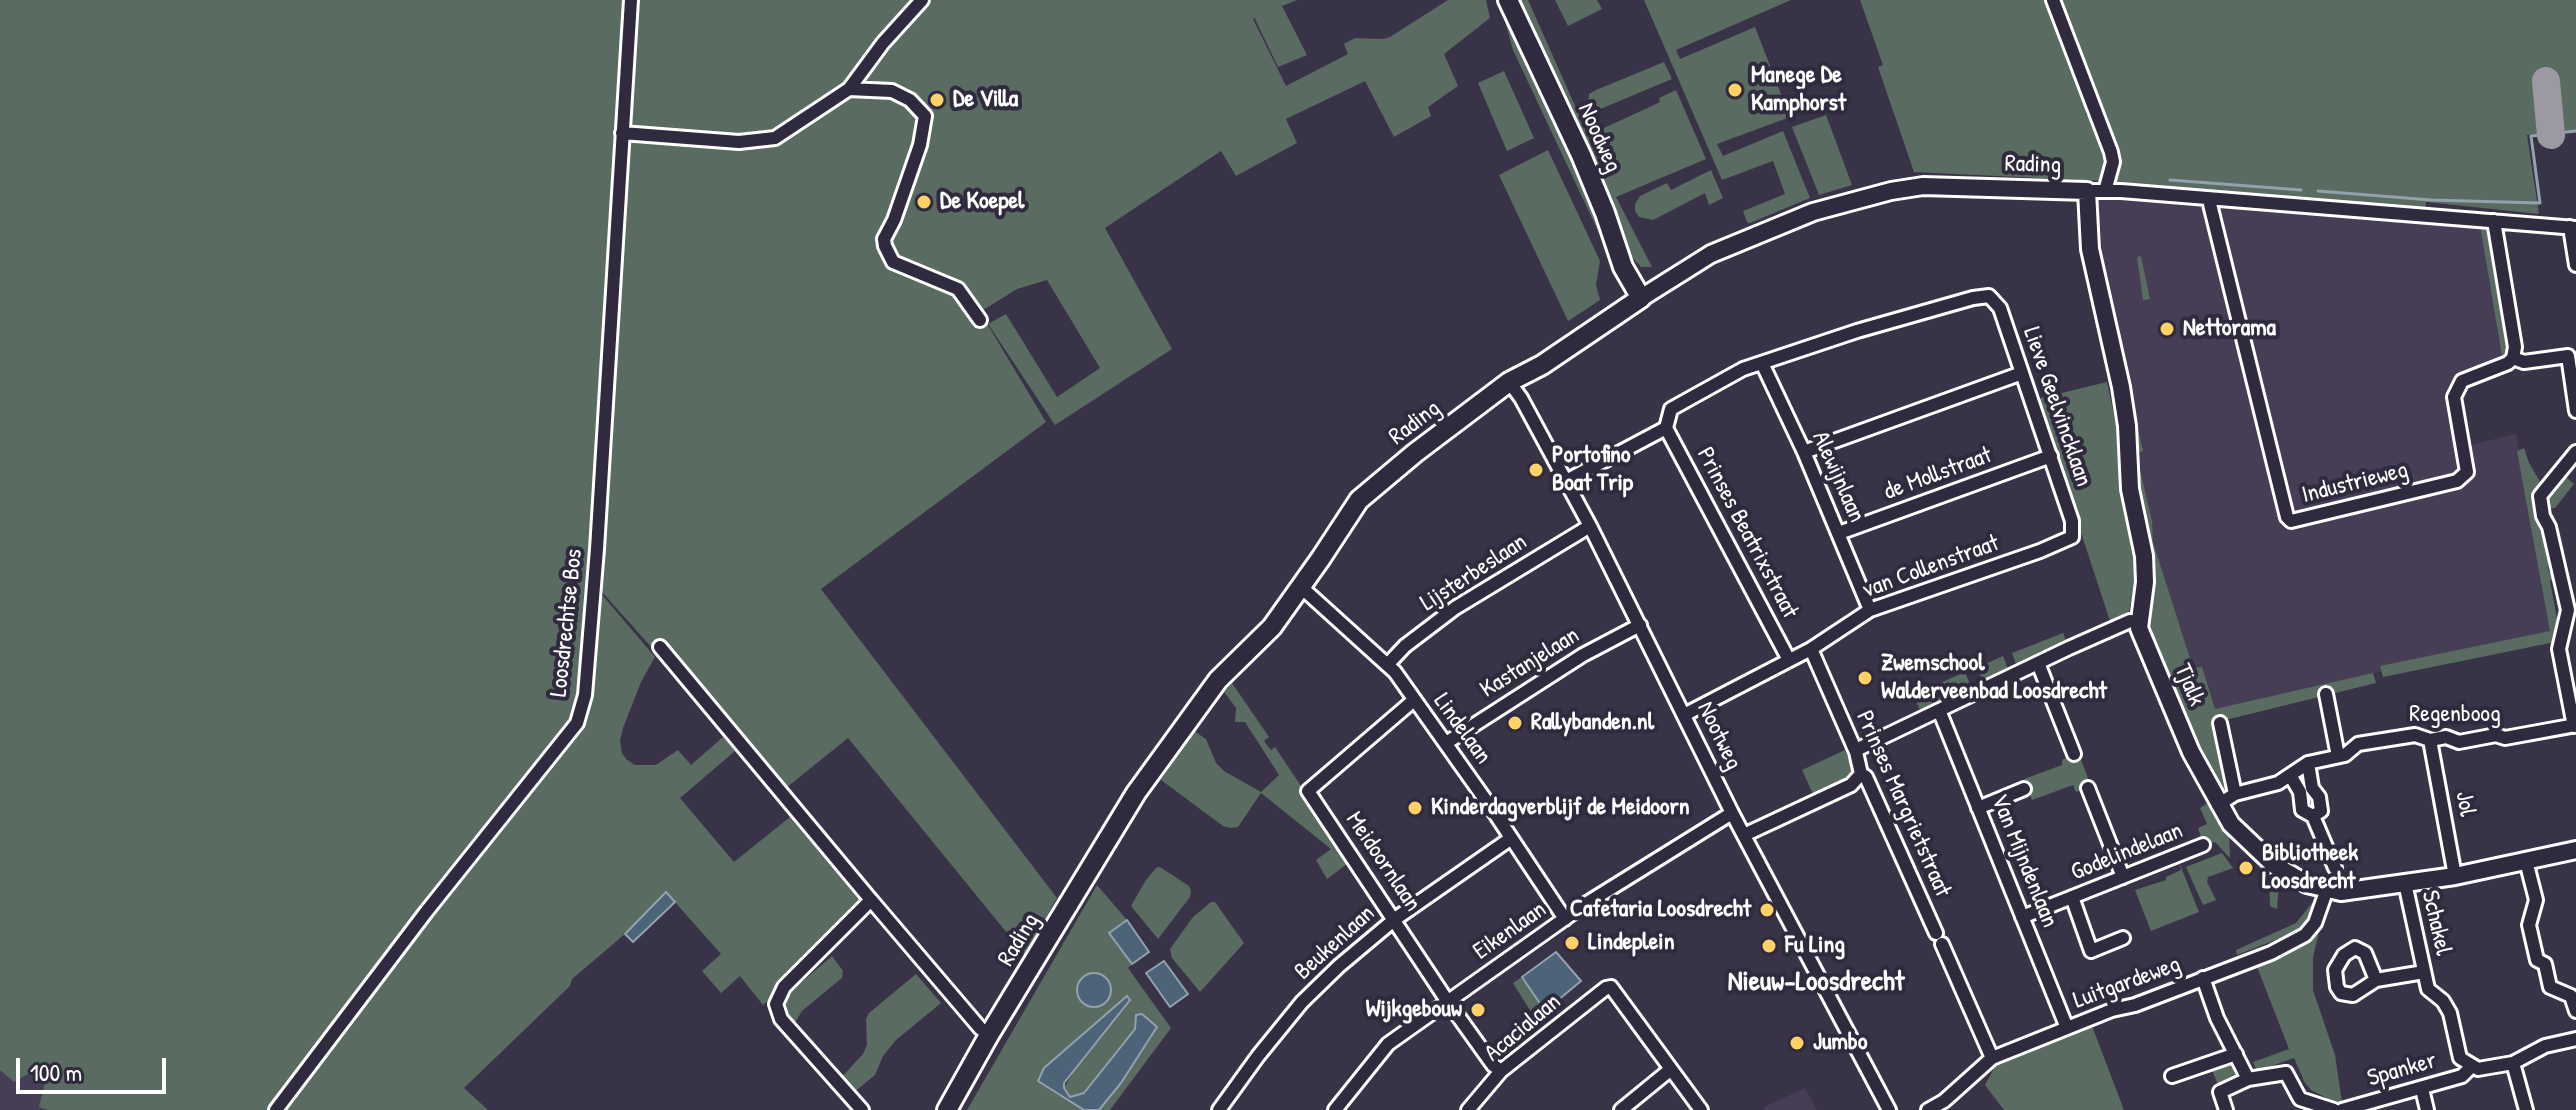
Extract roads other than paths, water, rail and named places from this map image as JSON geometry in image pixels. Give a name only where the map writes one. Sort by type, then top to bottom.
[{"type":"main road","name":"Noodweg","points":[[1508,0],[1581,155],[1623,267],[1641,298]]},
{"type":"main road","name":"Rading","points":[[947,1110],[1136,793],[1218,680],[1272,627],[1359,500],[1509,382],[1542,365],[1641,298]]},
{"type":"street","name":"Loosdrechtse Bos","points":[[276,1110],[426,912],[577,723],[585,695],[597,549],[631,0]]},
{"type":"street","points":[[622,133],[739,142],[775,138],[849,89],[883,43],[922,0]]},
{"type":"street","points":[[2053,0],[2111,152],[2113,162],[2105,191]]},
{"type":"street","points":[[849,89],[892,91],[910,100],[925,116],[920,145],[894,220],[884,239],[885,246],[893,262],[958,289],[980,320]]},
{"type":"street","name":"Rading","points":[[1641,298],[1711,254],[1813,212],[1891,191],[1923,186],[2105,191],[2573,228]]},
{"type":"street","points":[[1856,750],[2130,621],[2138,622],[2145,582],[2144,556],[2130,489],[2127,426],[2121,387],[2090,249],[2087,191]]},
{"type":"street","name":"Industrieweg","points":[[2209,200],[2287,517],[2291,521],[2457,481],[2467,472],[2454,397],[2462,381],[2508,363],[2513,358]]},
{"type":"street","points":[[2494,221],[2515,347],[2513,358],[2524,362],[2572,356],[2576,411]]},
{"type":"street","points":[[2573,228],[2576,265]]},
{"type":"street","name":"Lieve Geelvincklaan","points":[[1762,363],[1857,331],[1989,296],[2000,308],[2051,456],[2072,521],[2072,537]]},
{"type":"street","points":[[1566,481],[1666,428],[1671,409],[1743,369],[1762,363]]},
{"type":"street","name":"Alewijnlaan","points":[[1762,363],[1804,452],[1870,610]]},
{"type":"street","points":[[1804,452],[2022,373]]},
{"type":"street","name":"Nootweg","points":[[1509,382],[1590,526],[1732,813],[1889,1110]]},
{"type":"street","name":"Prinses Beatrixstraat","points":[[1666,428],[1789,660]]},
{"type":"street","points":[[2575,726],[2572,695],[2559,649],[2568,610],[2540,496],[2576,452]]},
{"type":"street","name":"de Mollstraat","points":[[1839,533],[2051,456]]},
{"type":"street","name":"Lijsterbeslaan","points":[[1388,664],[1405,646],[1455,608],[1590,526]]},
{"type":"street","name":"van Collenstraat","points":[[1684,715],[1811,649],[1870,610],[2072,537]]},
{"type":"street","name":"Lindelaan","points":[[1300,586],[1388,664],[1446,743],[1565,919]]},
{"type":"street","name":"Tjalk","points":[[2138,622],[2191,752],[2219,805],[2244,839],[2274,865],[2307,884],[2341,892],[2455,876],[2576,850]]},
{"type":"street","name":"Kastanjelaan","points":[[1446,743],[1583,655],[1640,625]]},
{"type":"street","points":[[2562,638],[2576,635]]},
{"type":"street","points":[[660,647],[788,803],[989,1035]]},
{"type":"street","name":"Prinses Margrietstraat","points":[[1811,649],[1856,750],[1861,774],[1866,777],[1992,1058]]},
{"type":"street","points":[[2038,663],[2074,754]]},
{"type":"street","points":[[2326,694],[2338,756]]},
{"type":"street","name":"Meidoornlaan","points":[[1414,700],[1308,791],[1448,1002],[1493,1065],[1501,1071]]},
{"type":"street","name":"Van Mijndenlaan","points":[[1939,710],[2067,1028]]},
{"type":"street","points":[[2220,723],[2235,794]]},
{"type":"street","name":"Regenboog","points":[[2219,805],[2235,794],[2278,783],[2308,763],[2345,755],[2358,744],[2415,735],[2430,740],[2446,737],[2459,742],[2575,726]]},
{"type":"street","name":"Jol","points":[[2430,740],[2455,876]]},
{"type":"street","points":[[2308,763],[2312,788],[2319,797],[2321,811],[2313,816]]},
{"type":"street","points":[[1744,835],[1851,785],[1861,774]]},
{"type":"street","points":[[2290,775],[2300,792],[2302,810],[2313,816],[2335,868]]},
{"type":"street","points":[[2088,788],[2123,877]]},
{"type":"street","points":[[1978,808],[2024,789]]},
{"type":"street","name":"Eikenlaan","points":[[1335,1110],[1388,1044],[1565,919],[1732,813]]},
{"type":"street","name":"Beukenlaan","points":[[1219,1110],[1302,1002],[1339,966],[1395,919],[1510,839]]},
{"type":"street","name":"Godelindelaan","points":[[2022,917],[2203,845]]},
{"type":"street","points":[[2526,861],[2536,900],[2529,925],[2537,960],[2545,964],[2550,987],[2571,996],[2576,1011]]},
{"type":"street","name":"Schakel","points":[[2405,883],[2428,989],[2443,1001],[2450,1013],[2460,1058],[2471,1067]]},
{"type":"street","name":"Luitgardeweg","points":[[1928,1110],[1944,1101],[1992,1058],[2271,953],[2305,935],[2315,923],[2327,889]]},
{"type":"street","points":[[2072,897],[2091,951],[2123,938]]},
{"type":"street","points":[[862,1110],[781,1019],[776,1004],[784,987],[871,900]]},
{"type":"street","name":"Schakel","points":[[2376,980],[2424,972]]},
{"type":"street","points":[[2203,978],[2217,1018],[2248,1079]]},
{"type":"street","name":"Acacialaan","points":[[1468,1110],[1501,1071],[1606,988],[1611,987],[1671,1069]]},
{"type":"street","points":[[2471,1067],[2478,1069],[2513,1063],[2545,1046],[2576,1039]]},
{"type":"street","points":[[2172,1076],[2236,1054]]},
{"type":"street","points":[[2513,1063],[2526,1110]]},
{"type":"street","name":"Spanker","points":[[2342,1110],[2462,1076],[2471,1067]]},
{"type":"street","points":[[1621,1110],[1671,1069],[1701,1110]]},
{"type":"street","points":[[2226,1110],[2220,1092],[2248,1079],[2286,1073],[2302,1105],[2334,1110]]},
{"type":"street","points":[[2422,1089],[2427,1110]]},
{"type":"water","points":[[666,892],[675,902],[633,942],[625,934]]},
{"type":"water","points":[[1127,920],[1149,952],[1132,964],[1109,933]]},
{"type":"water","points":[[1556,952],[1581,981],[1545,1011],[1522,977]]},
{"type":"water","points":[[1164,961],[1188,994],[1170,1007],[1146,973]]},
{"type":"water","points":[[1094,973],[1106,978],[1111,990],[1106,1002],[1094,1007],[1082,1002],[1077,990],[1082,978]]},
{"type":"water","points":[[1127,996],[1130,1000],[1064,1083],[1070,1097],[1084,1093],[1135,1029],[1136,1015],[1142,1014],[1157,1027],[1121,1083],[1099,1110],[1084,1110],[1038,1081],[1044,1068]]},
{"type":"waterway","points":[[2318,191],[2431,200],[2540,203],[2531,136],[2576,131]]},
{"type":"waterway","points":[[2170,180],[2301,190]]},
{"type":"place","name":"Manege De Kamphorst","points":[[1735,90]]},
{"type":"place","name":"De Villa","points":[[937,100]]},
{"type":"place","name":"De Koepel","points":[[924,202]]},
{"type":"place","name":"Nettorama","points":[[2167,329]]},
{"type":"place","name":"Portofino Boat Trip","points":[[1536,470]]},
{"type":"place","name":"Zwemschool Walderveenbad Loosdrecht","points":[[1865,678]]},
{"type":"place","name":"Rallybanden.nl","points":[[1515,723]]},
{"type":"place","name":"Kinderdagverblijf de Meidoorn","points":[[1415,808]]},
{"type":"place","name":"Bibliotheek Loosdrecht","points":[[2246,868]]},
{"type":"place","name":"Cafetaria Loosdrecht","points":[[1767,910]]},
{"type":"place","name":"Lindeplein","points":[[1572,943]]},
{"type":"place","name":"Fu Ling","points":[[1769,946]]},
{"type":"place","name":"Wijkgebouw","points":[[1478,1010]]},
{"type":"place","name":"Jumbo","points":[[1797,1043]]},
{"type":"district","name":"Nieuw-Loosdrecht","points":[[1816,983]]}]
